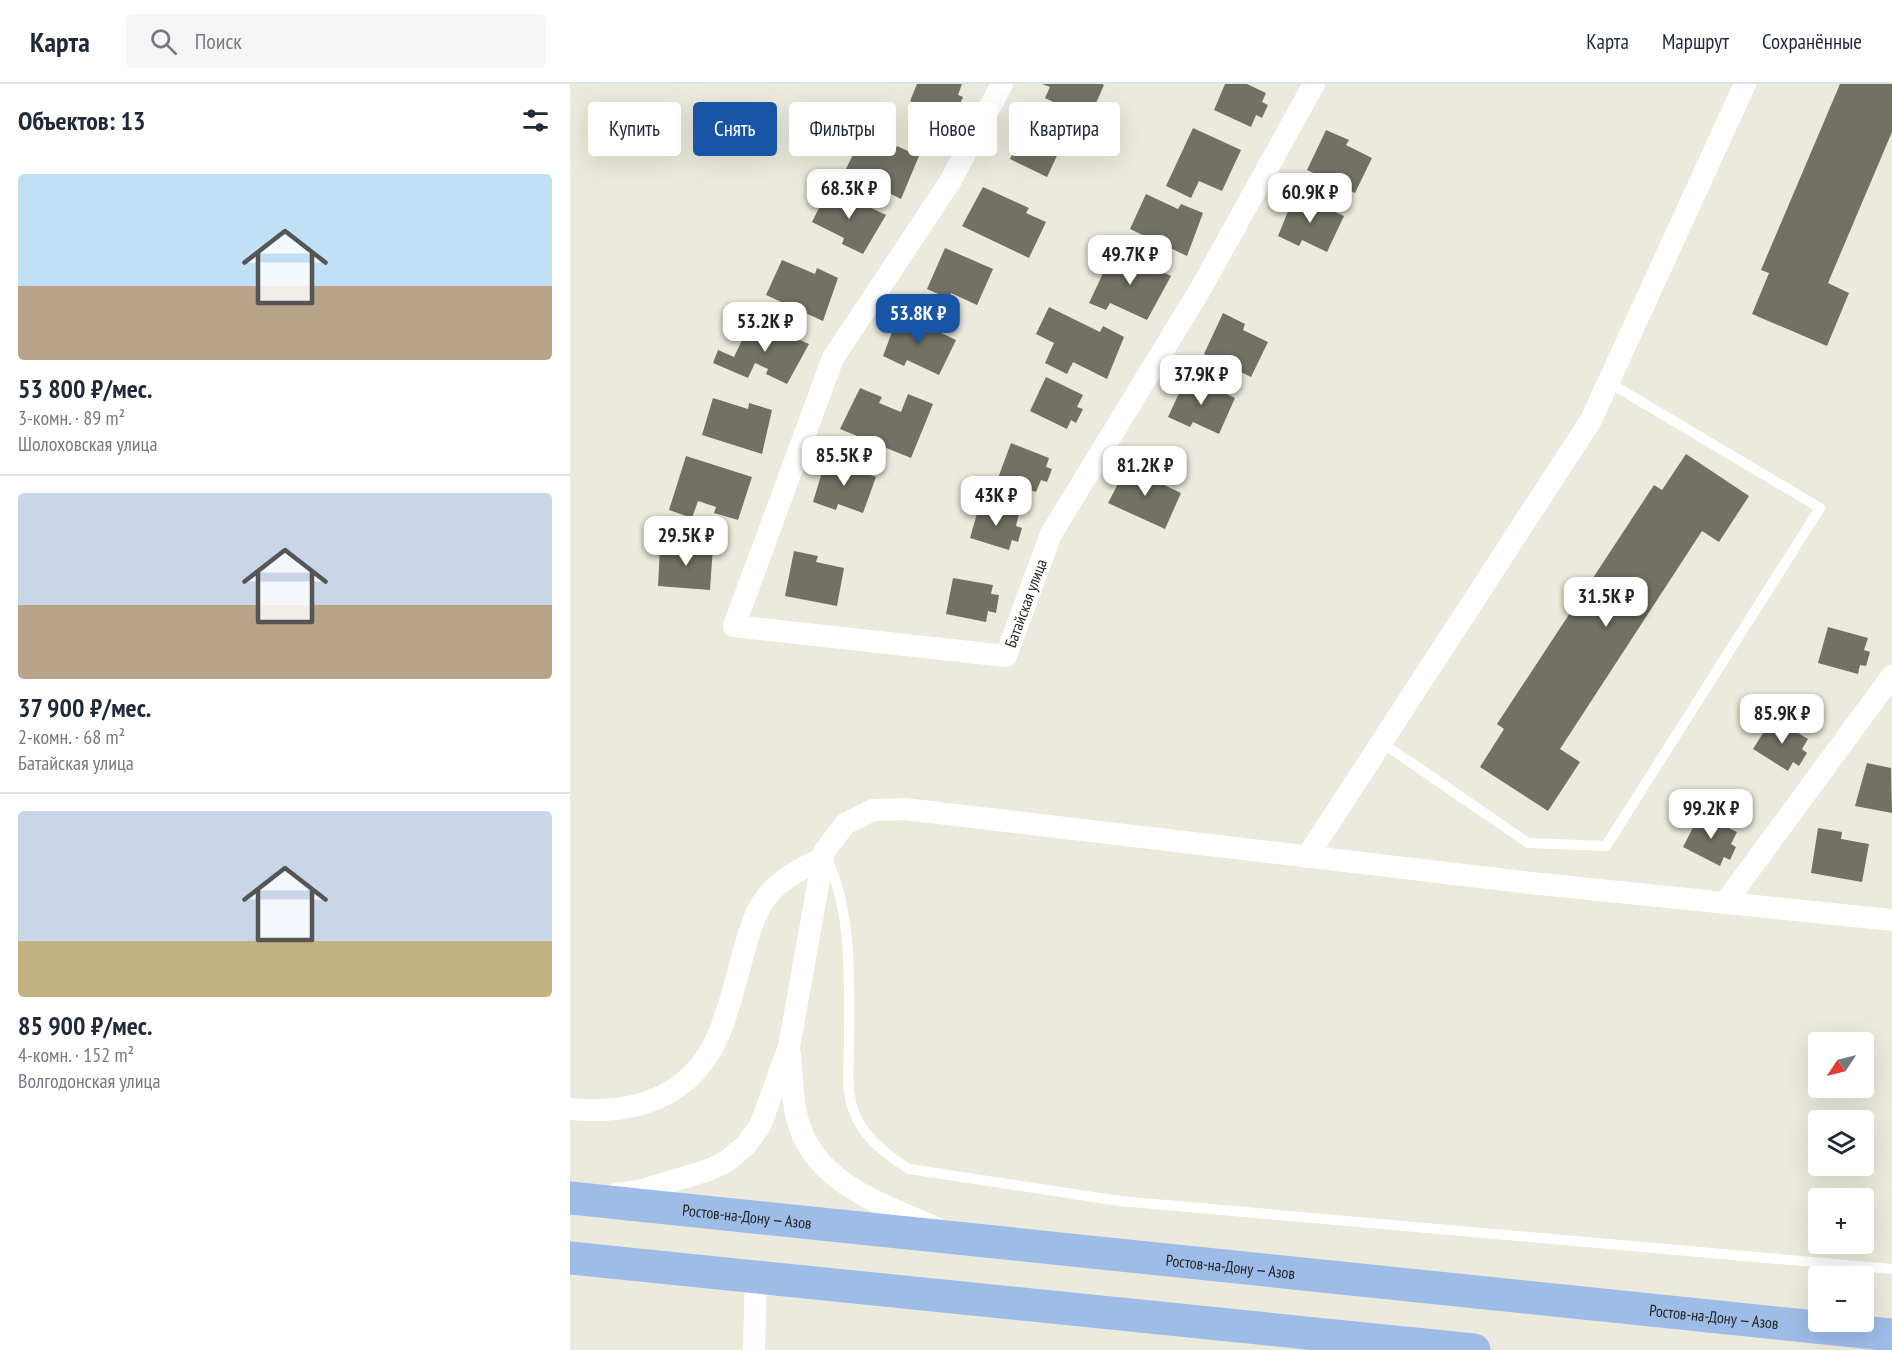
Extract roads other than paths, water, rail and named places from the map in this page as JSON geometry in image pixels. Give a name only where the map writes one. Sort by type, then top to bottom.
[{"type":"main road","name":"Ростов-на-Дону — Азов","points":[[574,1198],[1892,1335]]},
{"type":"main road","points":[[570,1258],[1474,1350]]},
{"type":"street","name":"Батайская улица","points":[[1002,84],[951,180],[833,358],[734,626],[1006,656],[1051,534],[1200,290],[1314,84]]},
{"type":"street","points":[[1307,856],[1591,420],[1745,84]]},
{"type":"street","points":[[1725,903],[1892,676]]},
{"type":"street","points":[[570,1109],[628,1107],[668,1096],[698,1069],[720,1033],[752,927],[762,903],[782,882],[824,855],[845,824],[873,810],[905,809],[1892,920]]},
{"type":"street","points":[[574,1198],[639,1191],[690,1177],[727,1161],[746,1146],[760,1126],[789,1047],[824,855]]},
{"type":"street","points":[[789,1047],[797,1119],[803,1137],[825,1167],[845,1185],[957,1238]]},
{"type":"street","points":[[754,1350],[756,1277]]},
{"type":"lane","points":[[1381,742],[1528,843],[1606,846],[1820,508],[1608,382]]},
{"type":"lane","points":[[824,855],[837,879],[849,950],[851,1105],[866,1135],[883,1152],[909,1169],[1120,1201],[1892,1269]]}]
